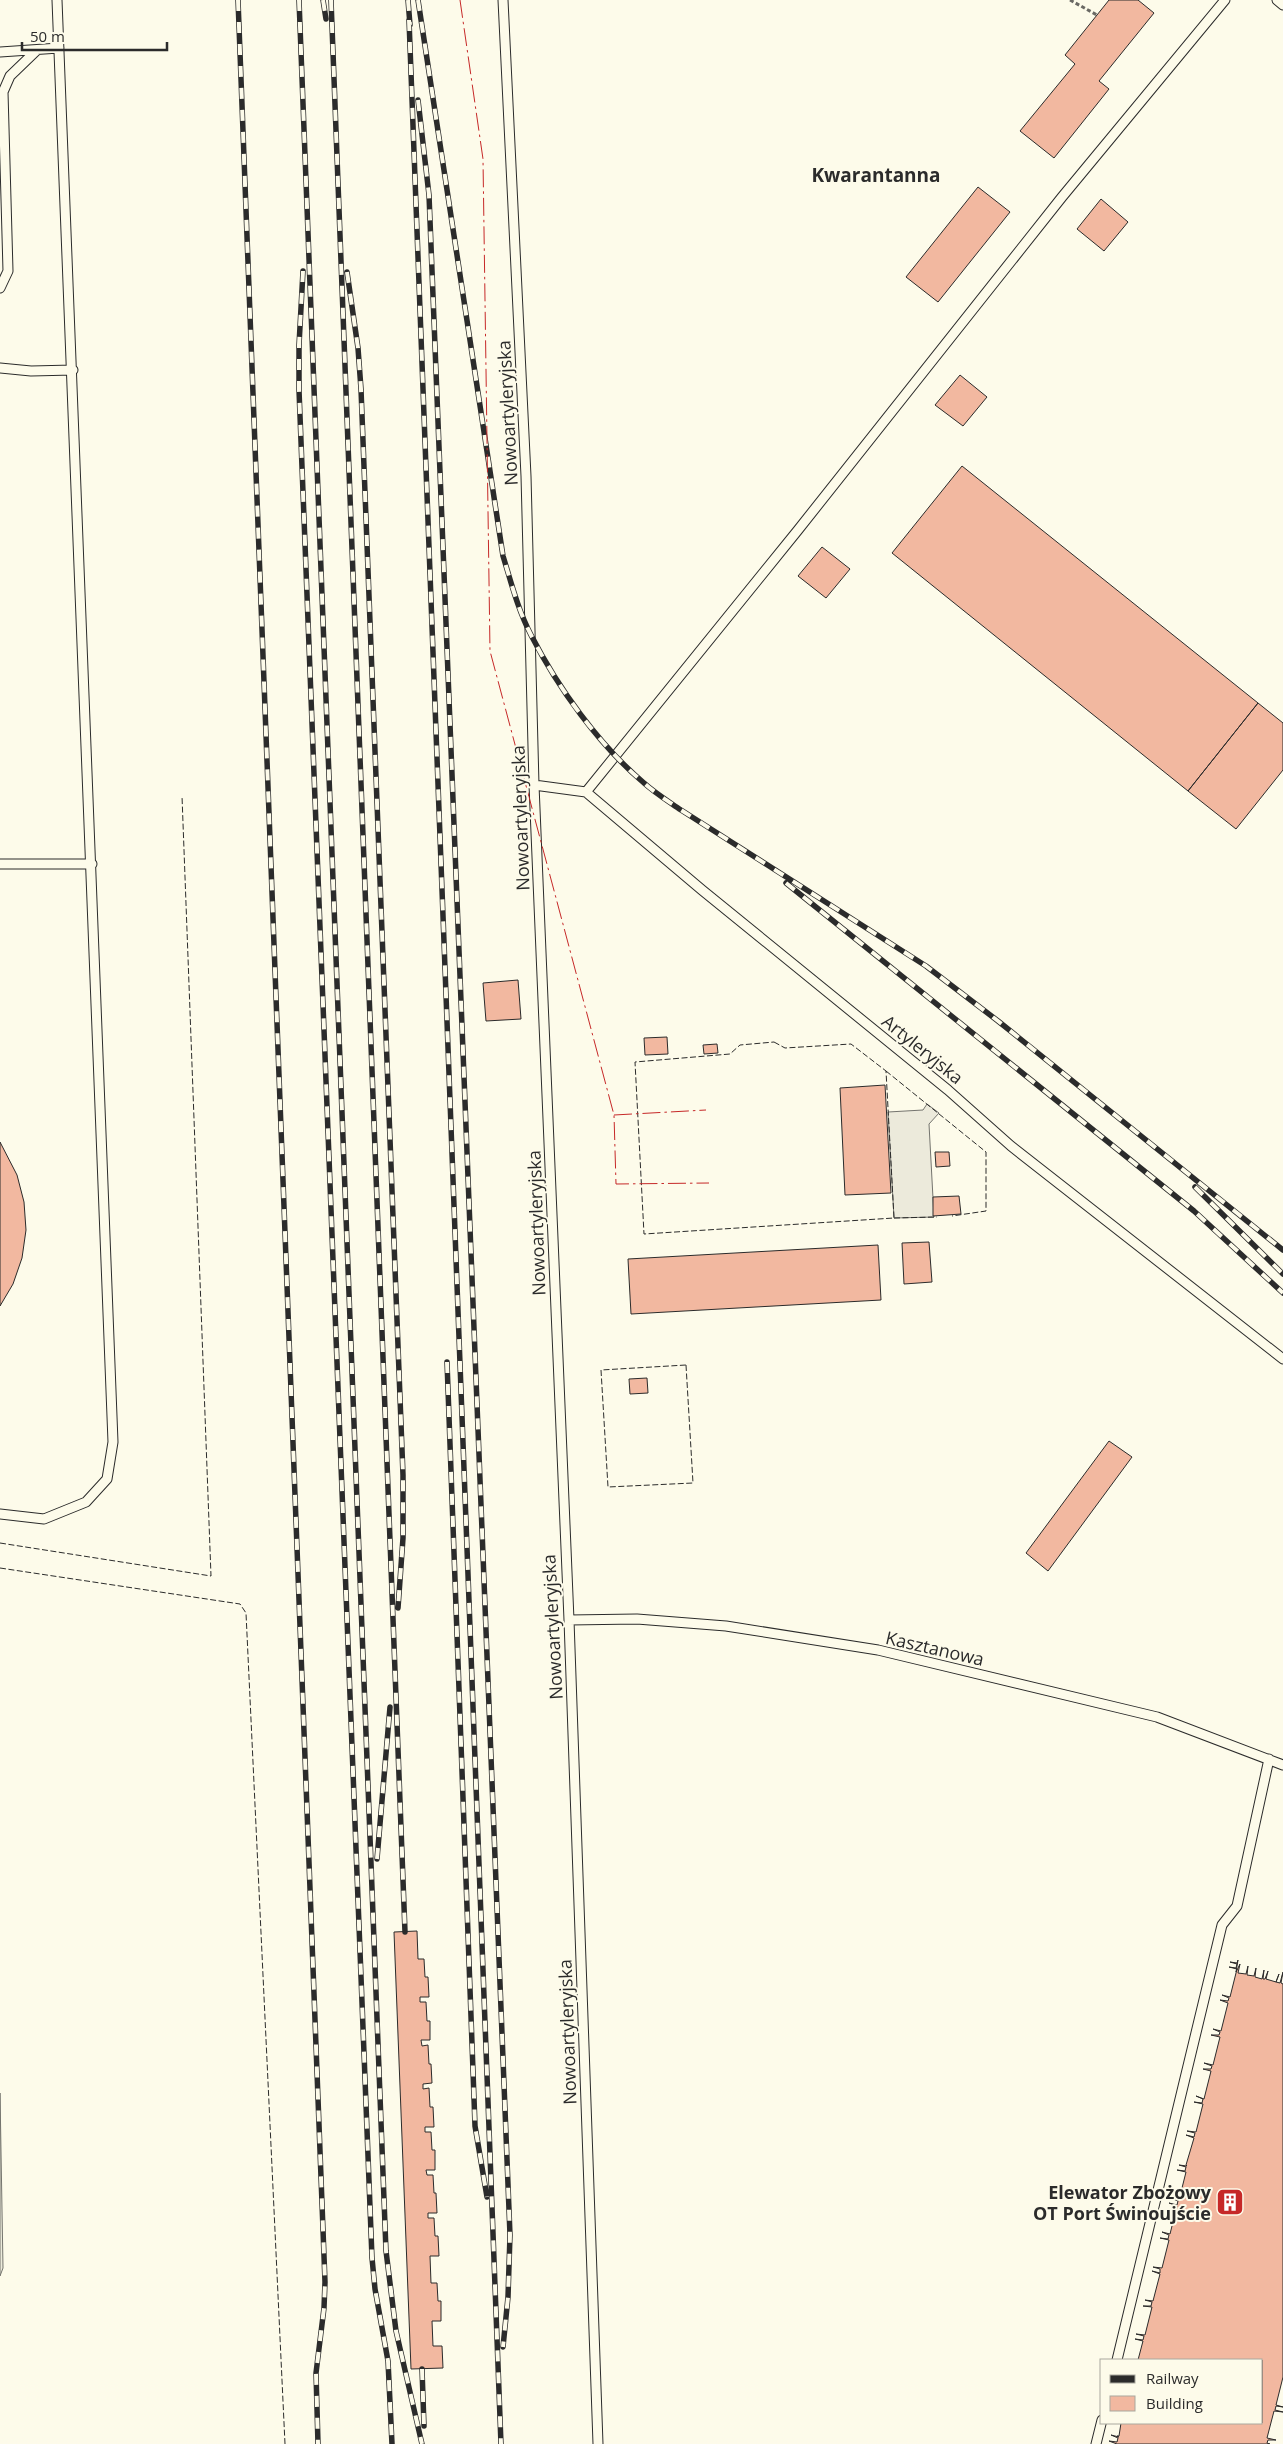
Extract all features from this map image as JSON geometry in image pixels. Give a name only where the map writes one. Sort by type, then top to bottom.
[{"type":"lane","points":[[0,1514],[44,1519],[86,1502],[107,1479],[113,1442],[73,370],[57,0]]},
{"type":"lane","name":"Nowoartyleryjska","points":[[503,0],[526,476],[534,785],[569,1620],[598,2444]]},
{"type":"lane","points":[[534,785],[586,792],[798,530],[1062,197],[1225,0]]},
{"type":"lane","points":[[1276,0],[1283,5]]},
{"type":"lane","points":[[2,53],[60,48]]},
{"type":"lane","points":[[0,288],[8,271],[3,92],[10,76],[37,50]]},
{"type":"lane","points":[[0,368],[31,371],[73,370]]},
{"type":"lane","name":"Artyleryjska","points":[[586,792],[702,890],[948,1090],[1011,1146],[1283,1359]]},
{"type":"lane","points":[[0,864],[92,864]]},
{"type":"lane","name":"Kasztanowa","points":[[569,1620],[637,1619],[726,1626],[878,1650],[1157,1717],[1283,1765]]},
{"type":"lane","points":[[1117,2359],[1222,1925],[1238,1906],[1269,1759]]},
{"type":"lane","points":[[1096,2444],[1101,2424]]},
{"type":"path","points":[[1070,0],[1097,16]]},
{"type":"shaded area","points":[[927,1104],[939,1113],[929,1124],[934,1217],[894,1218],[888,1112],[923,1110]]},
{"type":"shaded area","points":[[0,2093],[3,2268],[0,2276]]},
{"type":"building","points":[[1109,0],[1138,0],[1154,13],[1099,81],[1109,89],[1054,158],[1020,131],[1075,64],[1065,55]]},
{"type":"building","points":[[978,187],[1010,212],[938,302],[906,277]]},
{"type":"building","points":[[1101,199],[1128,222],[1104,251],[1077,229]]},
{"type":"building","points":[[960,375],[987,397],[963,426],[935,405]]},
{"type":"building","points":[[962,466],[1258,703],[1188,791],[892,553]]},
{"type":"building","points":[[822,547],[850,569],[826,598],[798,576]]},
{"type":"building","points":[[1258,703],[1283,723],[1283,770],[1236,829],[1188,791]]},
{"type":"building","points":[[518,980],[521,1019],[486,1021],[483,983]]},
{"type":"building","points":[[667,1037],[668,1054],[645,1055],[644,1038]]},
{"type":"building","points":[[717,1044],[718,1053],[704,1054],[703,1045]]},
{"type":"building","points":[[885,1085],[891,1193],[845,1195],[840,1088]]},
{"type":"building","points":[[0,1142],[17,1175],[24,1202],[26,1230],[22,1258],[13,1284],[0,1306]]},
{"type":"building","points":[[935,1152],[949,1152],[950,1166],[936,1167]]},
{"type":"building","points":[[959,1196],[961,1214],[933,1216],[933,1197]]},
{"type":"building","points":[[929,1242],[932,1282],[904,1284],[902,1243]]},
{"type":"building","points":[[878,1245],[881,1300],[631,1314],[628,1259]]},
{"type":"building","points":[[647,1378],[648,1393],[630,1394],[629,1379]]},
{"type":"building","points":[[1109,1441],[1132,1457],[1048,1571],[1026,1553]]},
{"type":"building","points":[[417,1931],[418,1959],[424,1959],[425,1977],[428,1977],[429,1997],[420,1997],[420,2002],[426,2002],[427,2021],[430,2021],[430,2040],[421,2040],[422,2046],[428,2045],[429,2064],[431,2064],[432,2083],[423,2084],[423,2089],[429,2088],[430,2107],[433,2107],[434,2127],[425,2127],[425,2132],[431,2132],[432,2150],[435,2150],[435,2170],[426,2170],[427,2175],[433,2175],[434,2193],[436,2193],[437,2213],[428,2213],[428,2218],[434,2218],[435,2236],[438,2236],[439,2256],[430,2256],[431,2283],[437,2283],[438,2301],[441,2301],[441,2321],[432,2321],[433,2346],[442,2346],[443,2368],[411,2369],[394,1932]]},
{"type":"building","name":"Elewator Zbożowy OT Port Świnoujście","points":[[1240,1964],[1238,1973],[1246,1974],[1248,1966],[1247,1975],[1254,1976],[1256,1968],[1255,1977],[1262,1979],[1264,1970],[1263,1979],[1265,1979],[1268,1971],[1266,1979],[1280,1983],[1283,1972],[1281,1983],[1283,1984],[1283,2377],[1276,2405],[1283,2407],[1276,2406],[1275,2410],[1283,2412],[1274,2411],[1267,2438],[1276,2440],[1268,2440],[1267,2443],[1270,2444],[1117,2444],[1109,2441],[1117,2442],[1118,2438],[1111,2435],[1119,2437],[1117,2436],[1119,2436],[1121,2424],[1263,2424],[1263,2359],[1138,2359],[1143,2341],[1135,2339],[1143,2340],[1144,2336],[1136,2334],[1145,2335],[1152,2307],[1143,2306],[1151,2306],[1152,2302],[1145,2300],[1153,2301],[1160,2274],[1152,2271],[1160,2273],[1160,2269],[1153,2267],[1162,2268],[1169,2240],[1160,2238],[1168,2239],[1169,2235],[1162,2232],[1170,2234],[1177,2206],[1169,2203],[1177,2205],[1178,2201],[1170,2198],[1179,2200],[1186,2172],[1177,2170],[1185,2171],[1186,2167],[1179,2165],[1187,2166],[1194,2138],[1186,2135],[1194,2137],[1195,2133],[1187,2131],[1196,2132],[1203,2104],[1194,2102],[1202,2103],[1203,2099],[1196,2096],[1204,2099],[1211,2071],[1203,2069],[1211,2069],[1212,2066],[1204,2063],[1213,2065],[1220,2037],[1211,2035],[1219,2035],[1220,2032],[1213,2029],[1221,2031],[1228,2003],[1220,2000],[1228,2001],[1229,1998],[1222,1995],[1230,1997]]},
{"type":"railway","points":[[238,0],[325,2282],[324,2308],[316,2373],[318,2444]]},
{"type":"railway","points":[[299,0],[386,2251],[396,2331],[422,2444]]},
{"type":"railway","points":[[323,0],[326,19]]},
{"type":"railway","points":[[331,0],[405,1932]]},
{"type":"railway","points":[[408,0],[410,25]]},
{"type":"railway","points":[[418,0],[503,556],[526,625],[567,695],[611,751],[627,768],[653,790],[681,810],[926,966],[998,1021],[1283,1250]]},
{"type":"railway","points":[[409,20],[501,2444]]},
{"type":"railway","points":[[418,100],[429,195],[510,2235],[508,2297],[503,2347]]},
{"type":"railway","points":[[303,271],[299,345],[299,390],[372,2258],[375,2289],[388,2361],[392,2444]]},
{"type":"railway","points":[[347,272],[358,348],[361,389],[403,1475],[403,1538],[398,1608]]},
{"type":"railway","points":[[786,883],[1194,1211],[1283,1293]]},
{"type":"railway","points":[[1195,1187],[1283,1274]]},
{"type":"railway","points":[[447,1362],[475,2126],[487,2197]]},
{"type":"railway","points":[[377,1859],[390,1707]]},
{"type":"railway","points":[[422,2369],[424,2426]]},
{"type":"fence","points":[[0,1543],[211,1576],[182,796]]},
{"type":"fence","points":[[774,1042],[785,1048],[851,1044],[886,1071],[894,1218],[644,1234],[635,1062],[730,1054],[740,1045],[774,1042]]},
{"type":"fence","points":[[886,1071],[986,1152],[986,1211],[952,1216]]},
{"type":"fence","points":[[894,1218],[937,1217]]},
{"type":"fence","points":[[686,1365],[693,1483],[608,1487],[601,1370],[686,1365]]},
{"type":"fence","points":[[0,1568],[240,1604],[246,1613],[285,2444]]},
{"type":"power","points":[[460,0],[483,159],[490,651],[614,1115],[616,1184],[709,1183]]},
{"type":"power","points":[[614,1115],[706,1110]]},
{"type":"place","name":"Elewator Zbożowy OT Port Świnoujście","points":[[1230,2202]]},
{"type":"district","name":"Kwarantanna","points":[[876,175]]}]
